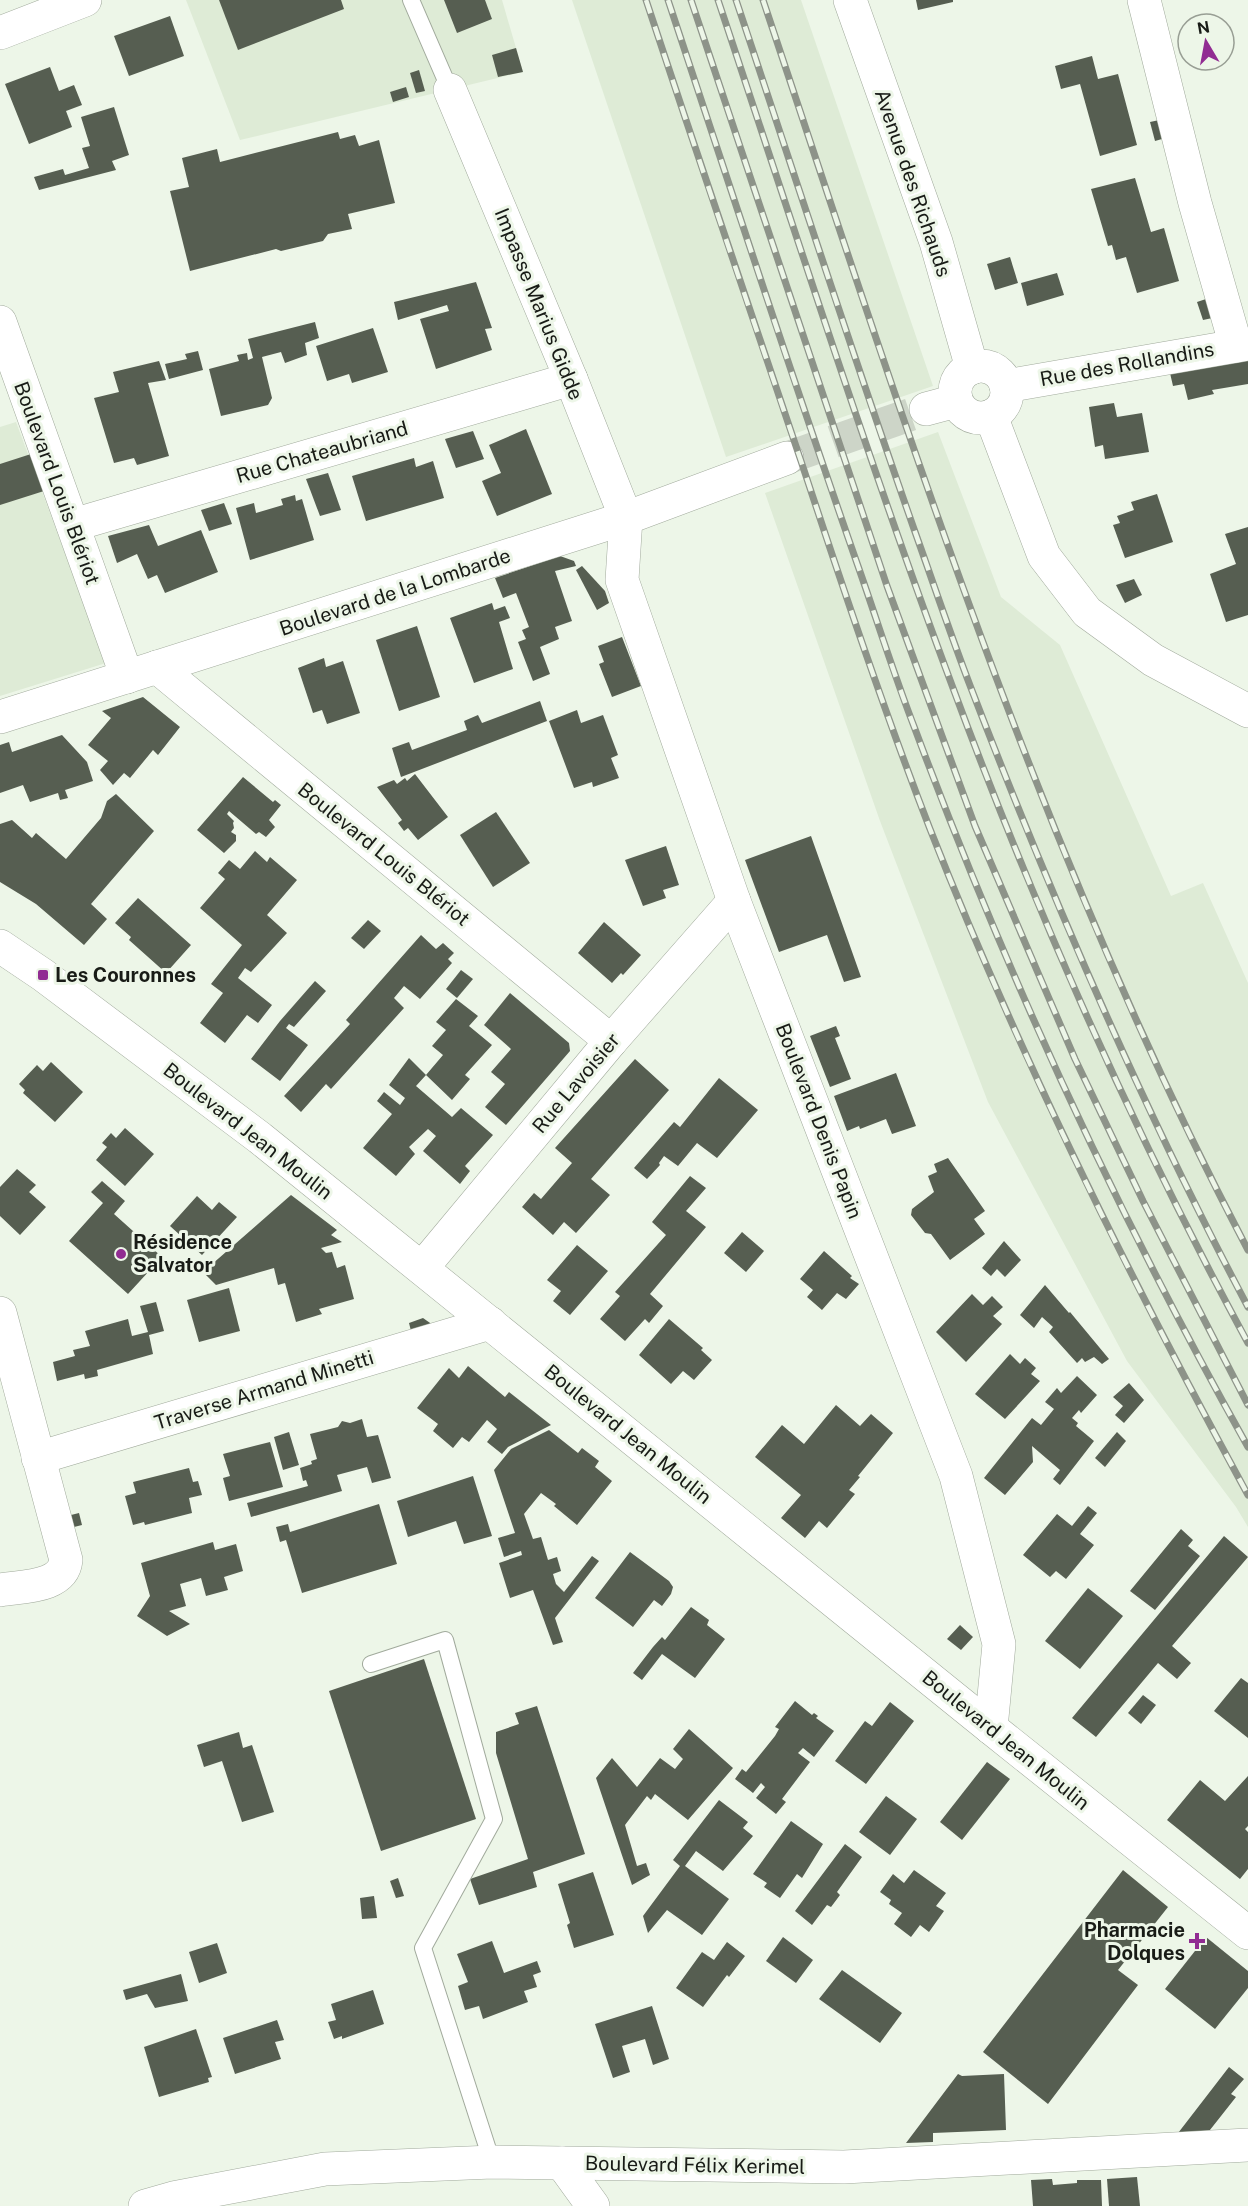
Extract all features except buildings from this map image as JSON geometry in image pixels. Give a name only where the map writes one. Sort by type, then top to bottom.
[{"type":"street","points":[[0,33],[85,0]]},
{"type":"street","name":"Avenue des Richauds","points":[[850,0],[936,242],[972,368]]},
{"type":"street","points":[[1144,0],[1195,202],[1242,345]]},
{"type":"street","name":"Impasse Marius Gidde","points":[[450,90],[571,379],[626,518]]},
{"type":"street","name":"Boulevard Louis Blériot","points":[[0,322],[73,525],[142,672],[611,1041]]},
{"type":"street","name":"Rue des Rollandins","points":[[1006,386],[1242,345]]},
{"type":"street","points":[[981,366],[997,371],[1006,386],[1007,393],[1003,407],[991,416],[977,418],[970,416],[959,407],[941,405],[954,393],[959,377],[972,368],[981,366]]},
{"type":"street","name":"Rue Chateaubriand","points":[[73,525],[571,379]]},
{"type":"street","points":[[991,416],[1044,556],[1088,612],[1154,660],[1248,711]]},
{"type":"street","name":"Boulevard de la Lombarde","points":[[0,717],[626,518],[787,458]]},
{"type":"street","name":"Boulevard Denis Papin","points":[[626,518],[622,580],[734,901],[956,1476],[999,1644],[991,1728]]},
{"type":"street","name":"Rue Lavoisier","points":[[422,1268],[611,1041],[734,901]]},
{"type":"street","name":"Boulevard Jean Moulin","points":[[0,946],[43,975],[260,1138],[1248,1933]]},
{"type":"street","points":[[0,1313],[66,1560],[65,1569],[60,1576],[51,1581],[0,1590]]},
{"type":"street","name":"Traverse Armand Minetti","points":[[38,1458],[490,1323]]},
{"type":"street","name":"Boulevard Félix Kerimel","points":[[145,2206],[173,2198],[325,2169],[492,2162],[844,2166],[1248,2145]]},
{"type":"street","points":[[562,2163],[593,2206]]},
{"type":"lane","points":[[411,0],[450,90]]},
{"type":"lane","points":[[371,1664],[445,1640],[494,1819],[423,1948],[492,2162]]},
{"type":"shaded area","points":[[186,0],[502,0],[523,72],[240,140]]},
{"type":"shaded area","points":[[572,0],[801,0],[933,386],[726,457]]},
{"type":"shaded area","points":[[16,422],[106,663],[0,696],[0,427]]},
{"type":"shaded area","points":[[938,432],[1001,597],[1060,645],[1171,896],[1203,883],[1248,983],[1248,1527],[1236,1507],[1127,1361],[988,1102],[880,821],[765,493]]},
{"type":"tunnel","points":[[787,458],[926,409]]},
{"type":"railway","points":[[646,0],[847,600],[930,829],[1001,999],[1078,1167],[1161,1332],[1248,1495]]},
{"type":"railway","points":[[668,0],[785,354],[907,709],[950,821],[1027,1004],[1110,1184],[1154,1273],[1248,1447]]},
{"type":"railway","points":[[691,0],[887,586],[975,826],[1075,1059],[1143,1201],[1248,1405]]},
{"type":"railway","points":[[718,0],[891,517],[985,772],[1053,938],[1126,1103],[1165,1184],[1248,1343]]},
{"type":"railway","points":[[736,0],[891,463],[956,649],[1002,767],[1066,924],[1135,1079],[1171,1156],[1248,1307]]},
{"type":"railway","points":[[763,0],[924,477],[980,635],[1040,792],[1104,947],[1173,1100],[1248,1250]]},
{"type":"place","name":"Les Couronnes","points":[[43,975]]},
{"type":"place","name":"Résidence Salvator","points":[[121,1254]]},
{"type":"place","name":"Pharmacie Dolques","points":[[1197,1941]]}]
